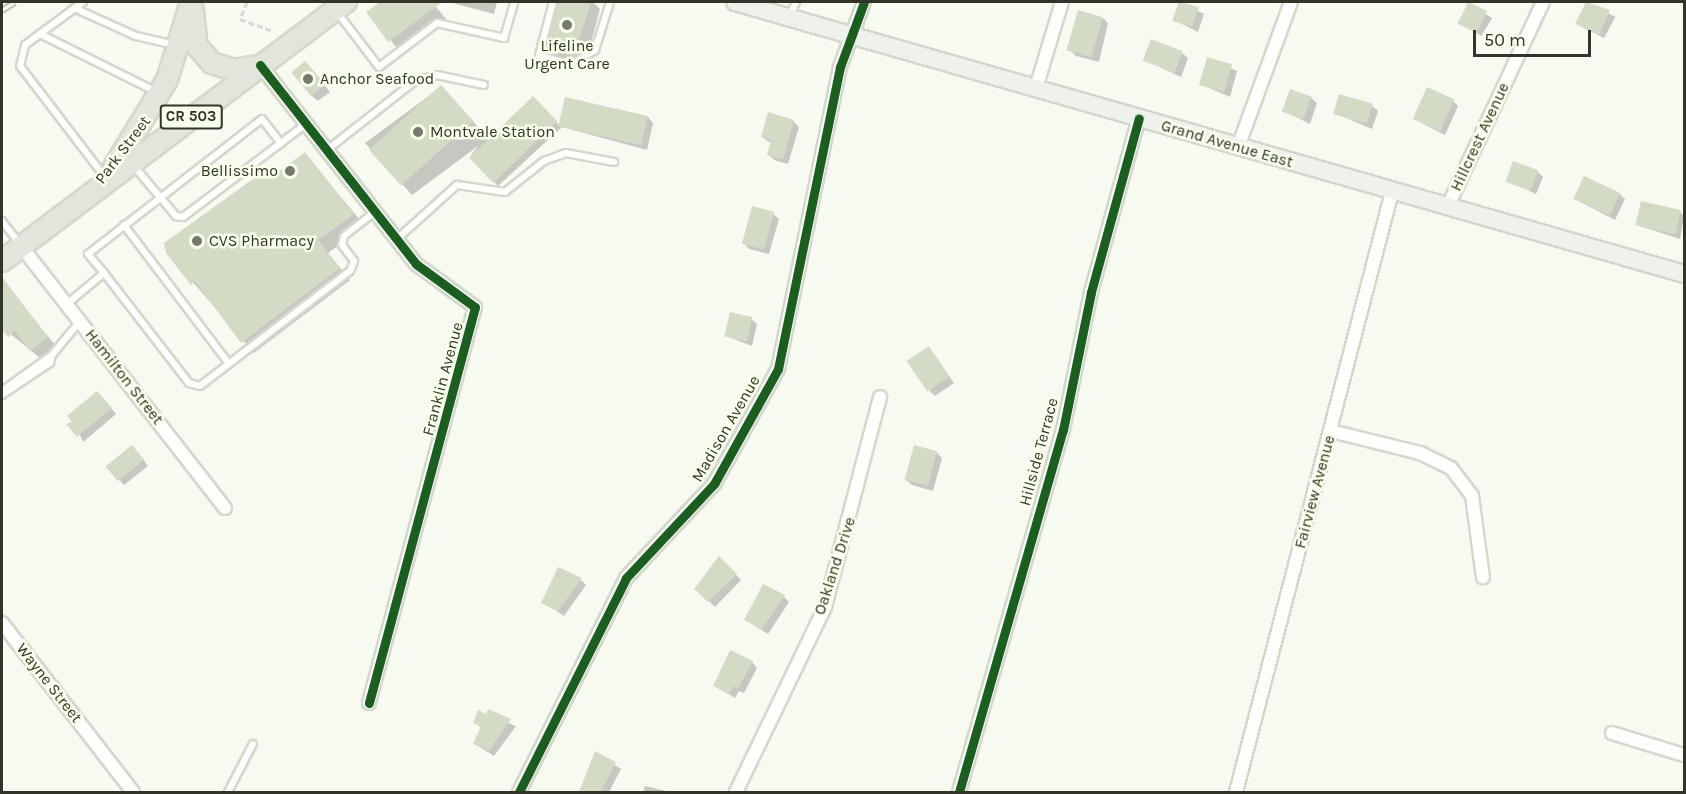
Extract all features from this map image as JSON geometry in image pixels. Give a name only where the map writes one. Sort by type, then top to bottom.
[{"type":"main road","name":"Park Street","points":[[88,195],[136,138],[160,93],[193,2]]},
{"type":"main road","points":[[193,2],[197,46],[212,63],[233,70],[260,65]]},
{"type":"main road","name":"Grand Avenue East","points":[[735,2],[853,34],[1447,208],[1684,274]]},
{"type":"main road","name":"CR 503","points":[[2,261],[340,5]]},
{"type":"street","name":"Madison Avenue","points":[[519,792],[626,579],[714,483],[778,369],[840,67],[864,2]]},
{"type":"street","points":[[1036,88],[1062,2]]},
{"type":"street","points":[[1238,147],[1292,2]]},
{"type":"street","name":"Hillcrest Avenue","points":[[1447,208],[1543,2]]},
{"type":"street","name":"Franklin Avenue","points":[[260,65],[416,264],[465,297],[476,315],[369,703]]},
{"type":"street","name":"Hillside Terrace","points":[[959,792],[1063,430],[1091,292],[1139,118]]},
{"type":"street","name":"Fairview Avenue","points":[[1236,792],[1392,192]]},
{"type":"street","name":"Hamilton Street","points":[[21,246],[225,508]]},
{"type":"street","name":"Oakland Drive","points":[[736,792],[825,607],[880,397]]},
{"type":"street","points":[[1331,431],[1420,453],[1451,468],[1472,496],[1483,577]]},
{"type":"street","name":"Wayne Street","points":[[2,623],[133,792]]},
{"type":"street","points":[[1612,733],[1684,755]]},
{"type":"lane","points":[[83,2],[25,45],[20,66],[105,177]]},
{"type":"lane","points":[[340,5],[379,67],[437,23],[504,38],[514,2]]},
{"type":"lane","points":[[553,2],[539,55],[570,65],[595,50],[610,2]]},
{"type":"lane","points":[[789,17],[796,2]]},
{"type":"lane","points":[[74,8],[136,36],[178,45]]},
{"type":"lane","points":[[40,34],[160,93]]},
{"type":"lane","points":[[327,150],[416,81],[437,75],[484,85]]},
{"type":"lane","points":[[281,143],[262,119],[88,254],[189,382],[200,386],[350,271],[354,261],[342,245],[344,236],[375,212]]},
{"type":"lane","points":[[131,162],[176,216],[183,216],[306,124]]},
{"type":"lane","points":[[396,239],[458,185],[505,192],[544,161],[566,153],[614,162]]},
{"type":"lane","points":[[2,221],[21,246]]},
{"type":"lane","points":[[124,225],[229,364]]},
{"type":"lane","points":[[67,304],[104,273]]},
{"type":"lane","points":[[2,393],[52,355],[67,330],[80,321]]},
{"type":"lane","points":[[228,792],[253,744]]},
{"type":"path","points":[[247,2],[240,19],[271,30]]},
{"type":"building","points":[[380,2],[442,2],[388,42],[366,12]]},
{"type":"building","name":"Lifeline Urgent Care","points":[[558,2],[591,2],[574,56],[546,49]]},
{"type":"building","points":[[1179,2],[1199,7],[1192,27],[1172,21]]},
{"type":"building","points":[[1468,2],[1487,11],[1477,33],[1458,24]]},
{"type":"building","points":[[1586,2],[1610,10],[1599,35],[1575,24]]},
{"type":"building","points":[[1078,10],[1103,17],[1091,58],[1066,50]]},
{"type":"building","points":[[1151,39],[1183,51],[1174,73],[1143,60]]},
{"type":"building","points":[[1207,57],[1232,64],[1224,92],[1199,85]]},
{"type":"building","name":"Anchor Seafood","points":[[305,61],[325,85],[311,96],[291,73]]},
{"type":"building","name":"Montvale Station","points":[[441,85],[473,121],[401,186],[369,150]]},
{"type":"building","points":[[1427,87],[1454,99],[1440,131],[1413,119]]},
{"type":"building","points":[[1290,89],[1312,97],[1303,119],[1282,112]]},
{"type":"building","points":[[1339,94],[1373,104],[1367,124],[1333,114]]},
{"type":"building","points":[[533,96],[557,121],[493,183],[469,158]]},
{"type":"building","points":[[565,97],[648,116],[641,145],[558,126]]},
{"type":"building","points":[[768,112],[794,120],[783,160],[767,155],[771,140],[761,137]]},
{"type":"building","name":"CVS Pharmacy","points":[[305,152],[354,214],[318,240],[340,268],[241,343],[195,281],[191,285],[166,253],[164,243],[264,171],[270,178]]},
{"type":"building","points":[[1513,161],[1538,170],[1531,191],[1505,182]]},
{"type":"building","points":[[1584,176],[1620,193],[1610,216],[1573,199]]},
{"type":"building","points":[[1641,201],[1681,210],[1675,235],[1635,225]]},
{"type":"building","points":[[752,206],[774,212],[764,250],[742,244]]},
{"type":"building","points":[[2,277],[48,337],[30,351],[15,331],[8,337],[2,330]]},
{"type":"building","points":[[730,312],[752,317],[747,342],[724,336]]},
{"type":"building","points":[[929,346],[950,377],[927,392],[907,361]]},
{"type":"building","points":[[97,391],[112,408],[77,437],[66,424],[72,422],[67,416]]},
{"type":"building","points":[[132,445],[144,460],[118,481],[106,466]]},
{"type":"building","points":[[914,445],[937,451],[928,486],[905,480]]},
{"type":"building","points":[[719,556],[737,574],[708,602],[694,589]]},
{"type":"building","points":[[558,567],[582,578],[558,611],[541,603]]},
{"type":"building","points":[[763,584],[785,595],[762,629],[744,620]]},
{"type":"building","points":[[730,650],[753,661],[738,689],[733,686],[729,694],[713,686]]},
{"type":"building","points":[[488,709],[511,719],[489,751],[473,744],[481,726],[473,723],[478,710],[486,714]]},
{"type":"building","points":[[595,751],[616,762],[601,792],[579,792]]},
{"type":"railway","points":[[2,10],[15,2]]},
{"type":"cycle path","points":[[519,792],[626,578],[714,484],[778,369],[840,67],[864,2]]},
{"type":"cycle path","points":[[260,65],[416,264],[475,307],[369,703]]},
{"type":"cycle path","points":[[959,792],[1063,430],[1091,292],[1139,118]]},
{"type":"place","name":"Lifeline Urgent Care","points":[[567,25]]},
{"type":"place","name":"Anchor Seafood","points":[[308,79]]},
{"type":"place","name":"Montvale Station","points":[[418,132]]},
{"type":"place","name":"Bellissimo","points":[[290,171]]},
{"type":"place","name":"CVS Pharmacy","points":[[197,241]]}]
